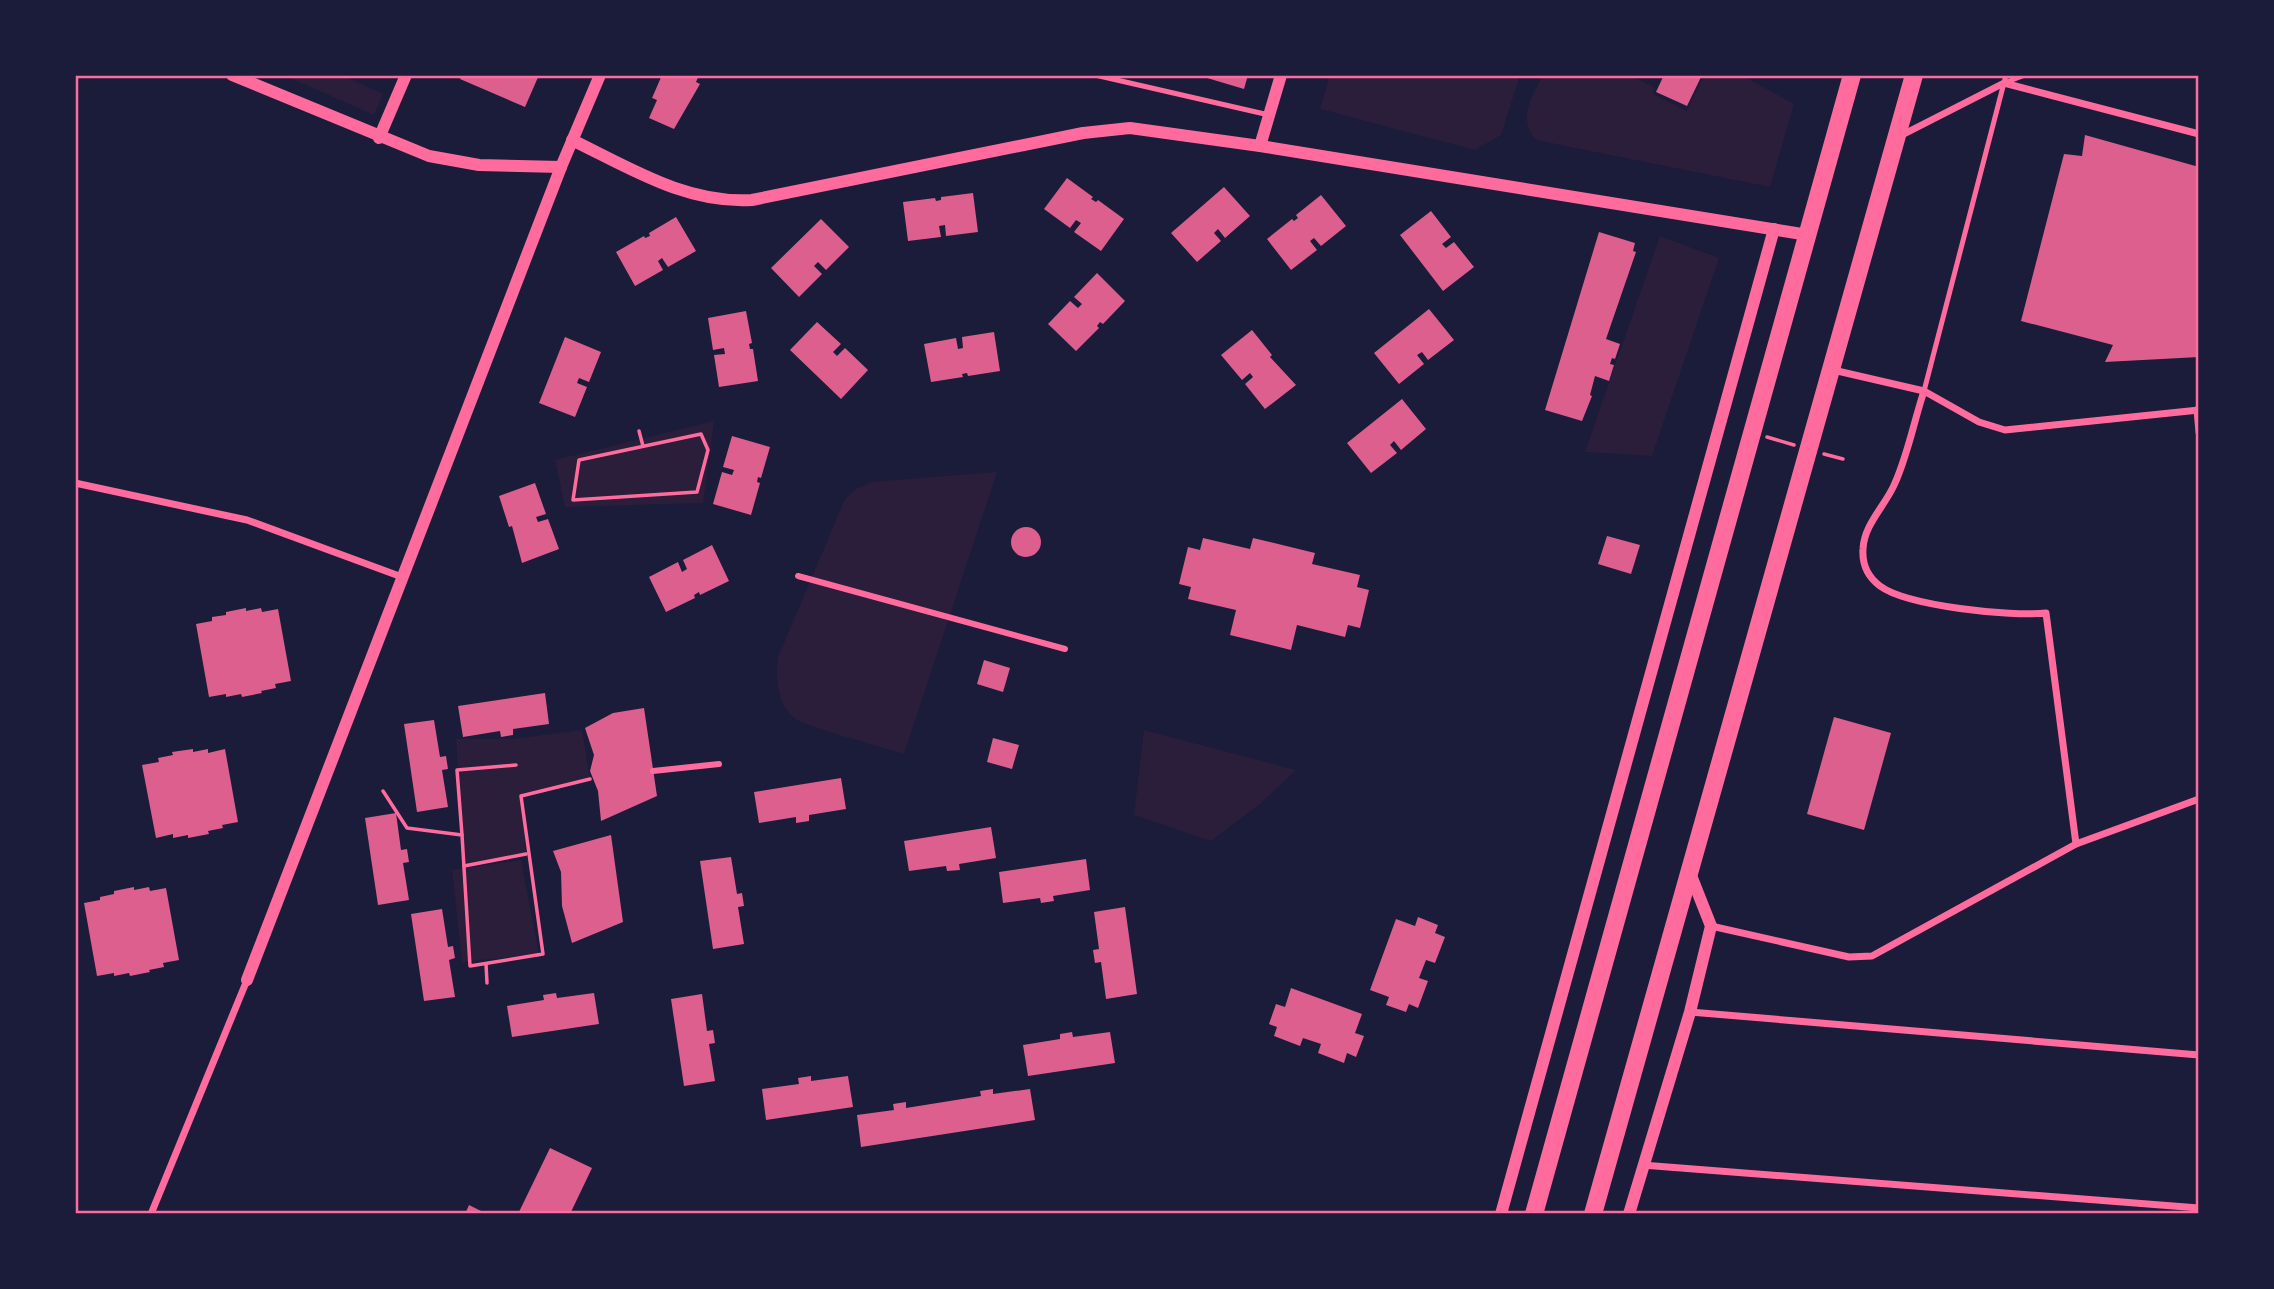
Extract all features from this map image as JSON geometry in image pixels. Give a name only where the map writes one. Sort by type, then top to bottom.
[{"type":"highway","points":[[1534,1214],[1852,75]]},
{"type":"highway","points":[[1593,1214],[1914,75]]},
{"type":"street","points":[[232,75],[379,138],[429,156],[479,165],[561,167]]},
{"type":"street","points":[[379,138],[406,75]]},
{"type":"street","points":[[151,1214],[247,980],[561,167],[600,75]]},
{"type":"street","points":[[1260,146],[1281,75]]},
{"type":"street","points":[[1897,137],[2005,79],[2199,134]]},
{"type":"street","points":[[572,140],[674,189],[727,202],[752,200],[1104,130],[1130,128],[1260,146],[1808,235]]},
{"type":"street","points":[[1501,1214],[1774,229]]},
{"type":"street","points":[[1833,369],[1924,391],[1979,422],[2005,430],[2198,410],[2199,432]]},
{"type":"street","points":[[1924,391],[1895,484],[1871,525],[1863,548],[1866,572],[1881,587],[1932,604],[2018,616],[2046,613],[2076,844]]},
{"type":"street","points":[[75,483],[247,520],[402,577]]},
{"type":"street","points":[[798,576],[1065,649]]},
{"type":"street","points":[[653,771],[719,764]]},
{"type":"street","points":[[1711,926],[1849,957],[1872,956],[2076,844],[2199,799]]},
{"type":"street","points":[[1629,1214],[1690,1012],[1711,926],[1689,870]]},
{"type":"street","points":[[1690,1012],[2199,1055]]},
{"type":"street","points":[[1642,1165],[2199,1208]]},
{"type":"lane","points":[[1095,75],[1269,115]]},
{"type":"lane","points":[[1924,391],[2005,79],[2025,75]]},
{"type":"path","points":[[639,431],[643,446]]},
{"type":"path","points":[[1754,433],[1805,448]]},
{"type":"path","points":[[701,434],[708,450],[697,492],[573,500],[579,460],[643,446],[701,434]]},
{"type":"path","points":[[1817,452],[1843,459]]},
{"type":"path","points":[[516,765],[457,770],[470,966],[543,954],[521,796],[590,779]]},
{"type":"path","points":[[383,791],[407,828],[462,835]]},
{"type":"path","points":[[464,866],[526,854]]},
{"type":"path","points":[[486,964],[487,983]]},
{"type":"shaded area","points":[[284,75],[342,75],[383,94],[374,115]]},
{"type":"shaded area","points":[[1330,75],[1520,75],[1501,135],[1475,150],[1320,109]]},
{"type":"shaded area","points":[[1543,75],[1629,75],[1654,87],[1653,94],[1687,111],[1704,75],[1741,75],[1794,104],[1770,187],[1536,140],[1530,132],[1527,116],[1531,99]]},
{"type":"shaded area","points":[[1660,236],[1719,258],[1652,456],[1585,452]]},
{"type":"shaded area","points":[[714,421],[703,503],[565,507],[555,460]]},
{"type":"shaded area","points":[[997,472],[904,754],[794,718],[784,705],[778,689],[778,657],[845,499],[856,489],[871,482]]},
{"type":"shaded area","points":[[582,730],[590,779],[521,796],[526,854],[464,865],[456,739],[512,739]]},
{"type":"shaded area","points":[[1144,730],[1296,770],[1261,803],[1211,841],[1134,815]]},
{"type":"shaded area","points":[[521,860],[539,954],[462,962],[452,870]]},
{"type":"building","points":[[461,75],[539,75],[525,107],[460,79]]},
{"type":"building","points":[[662,75],[699,75],[696,82],[700,84],[674,129],[649,118],[657,100],[652,98]]},
{"type":"building","points":[[1197,75],[1248,75],[1244,89]]},
{"type":"building","points":[[1664,75],[1702,75],[1687,106],[1656,92]]},
{"type":"building","points":[[2085,135],[2199,167],[2199,357],[2105,362],[2113,345],[2021,321],[2064,154],[2082,156]]},
{"type":"building","points":[[1067,178],[1093,197],[1091,199],[1096,202],[1098,200],[1124,219],[1101,251],[1074,232],[1081,223],[1076,220],[1070,228],[1044,209]]},
{"type":"building","points":[[1224,187],[1250,216],[1225,238],[1218,229],[1214,233],[1221,241],[1197,262],[1171,233]]},
{"type":"building","points":[[973,193],[978,232],[946,236],[945,225],[939,226],[941,237],[908,241],[903,202],[935,198],[936,201],[941,200],[941,197]]},
{"type":"building","points":[[1321,195],[1346,226],[1321,246],[1314,238],[1310,241],[1317,250],[1291,270],[1267,239],[1292,219],[1294,221],[1298,218],[1296,215]]},
{"type":"building","points":[[1431,211],[1451,237],[1442,244],[1446,248],[1454,242],[1474,267],[1443,291],[1400,235]]},
{"type":"building","points":[[676,217],[696,251],[668,267],[662,258],[658,261],[663,270],[635,286],[616,252],[644,236],[650,236],[649,233]]},
{"type":"building","points":[[821,219],[849,247],[826,270],[818,262],[814,266],[822,274],[799,297],[771,268]]},
{"type":"building","points":[[1599,232],[1635,243],[1633,251],[1636,252],[1606,339],[1620,344],[1615,359],[1612,358],[1610,364],[1614,365],[1609,381],[1595,376],[1590,395],[1592,396],[1582,421],[1545,410]]},
{"type":"building","points":[[1097,273],[1125,301],[1103,324],[1100,322],[1097,326],[1099,328],[1076,351],[1048,324],[1070,301],[1078,308],[1082,304],[1074,297]]},
{"type":"building","points":[[1429,309],[1454,340],[1428,360],[1422,352],[1417,355],[1424,364],[1399,384],[1374,353]]},
{"type":"building","points":[[746,311],[752,343],[749,344],[750,349],[753,349],[758,381],[719,387],[714,355],[725,354],[724,348],[713,350],[708,318]]},
{"type":"building","points":[[817,322],[841,344],[833,352],[837,356],[845,348],[868,370],[841,399],[790,350]]},
{"type":"building","points":[[1252,330],[1272,355],[1270,357],[1296,385],[1265,409],[1245,384],[1253,377],[1250,373],[1242,380],[1221,355]]},
{"type":"building","points":[[994,332],[1000,371],[968,376],[967,373],[962,374],[963,377],[931,382],[924,344],[956,338],[958,349],[963,348],[962,337]]},
{"type":"building","points":[[565,337],[601,352],[589,382],[579,378],[577,383],[587,387],[575,417],[539,403]]},
{"type":"building","points":[[1402,399],[1426,429],[1401,450],[1394,441],[1390,445],[1397,453],[1371,473],[1347,443]]},
{"type":"building","points":[[732,436],[770,447],[761,478],[758,477],[757,482],[760,483],[751,515],[713,504],[722,472],[732,475],[734,470],[723,467]]},
{"type":"building","points":[[535,483],[546,514],[536,517],[538,522],[548,519],[559,549],[522,563],[512,526],[509,527],[499,496]]},
{"type":"building","points":[[1026,527],[1037,531],[1041,542],[1037,553],[1026,557],[1015,553],[1011,542],[1015,531]]},
{"type":"building","points":[[1607,536],[1640,545],[1631,574],[1598,564]]},
{"type":"building","points":[[1203,538],[1250,549],[1253,538],[1315,553],[1312,564],[1360,575],[1357,587],[1369,590],[1360,628],[1348,625],[1345,637],[1297,625],[1291,650],[1230,635],[1236,610],[1188,599],[1191,587],[1179,584],[1188,547],[1200,550]]},
{"type":"building","points":[[712,545],[729,581],[700,595],[699,592],[694,595],[695,598],[666,612],[649,577],[678,562],[682,572],[687,569],[683,560]]},
{"type":"building","points":[[246,608],[246,611],[261,608],[262,612],[278,609],[291,681],[275,684],[276,688],[261,691],[262,693],[242,697],[241,694],[226,697],[226,694],[209,697],[196,624],[212,621],[212,617],[226,615],[226,612]]},
{"type":"building","points":[[984,660],[1010,668],[1003,692],[977,684]]},
{"type":"building","points":[[545,693],[549,724],[513,729],[513,735],[501,737],[500,731],[463,737],[458,706]]},
{"type":"building","points":[[644,708],[657,796],[601,821],[598,791],[590,771],[594,755],[585,728],[613,713]]},
{"type":"building","points":[[1834,717],[1891,733],[1864,830],[1807,814]]},
{"type":"building","points":[[434,720],[440,757],[446,756],[448,769],[442,770],[448,807],[417,812],[404,724]]},
{"type":"building","points":[[993,738],[1019,745],[1012,769],[987,762]]},
{"type":"building","points":[[193,749],[193,752],[208,749],[208,753],[225,749],[238,822],[222,825],[223,828],[208,831],[209,834],[173,838],[173,834],[156,838],[142,765],[159,762],[158,758],[173,755],[172,752]]},
{"type":"building","points":[[841,778],[846,809],[809,815],[809,821],[796,823],[796,817],[759,823],[754,792]]},
{"type":"building","points":[[396,813],[401,850],[407,849],[409,862],[403,863],[409,900],[378,905],[365,818]]},
{"type":"building","points":[[991,827],[996,858],[959,864],[960,870],[947,871],[946,866],[909,871],[904,841]]},
{"type":"building","points":[[611,835],[623,922],[572,943],[562,906],[561,872],[553,851]]},
{"type":"building","points":[[731,857],[737,894],[742,893],[744,906],[738,907],[744,944],[713,949],[700,861]]},
{"type":"building","points":[[1086,859],[1090,890],[1053,896],[1054,901],[1041,903],[1040,898],[1003,903],[999,872]]},
{"type":"building","points":[[134,887],[134,890],[149,887],[150,891],[166,888],[179,960],[163,963],[164,967],[149,970],[150,972],[130,976],[129,973],[114,976],[114,973],[97,976],[84,903],[100,900],[100,897],[114,894],[114,891]]},
{"type":"building","points":[[1125,907],[1137,994],[1106,999],[1101,962],[1095,963],[1093,950],[1099,949],[1094,912]]},
{"type":"building","points":[[442,909],[448,947],[453,946],[455,958],[449,960],[455,997],[424,1001],[411,914]]},
{"type":"building","points":[[1418,917],[1438,925],[1435,933],[1445,937],[1435,963],[1426,960],[1419,978],[1428,981],[1418,1008],[1409,1004],[1406,1012],[1386,1005],[1389,997],[1370,990],[1396,919],[1415,926]]},
{"type":"building","points":[[1291,988],[1362,1014],[1355,1033],[1364,1036],[1356,1057],[1347,1053],[1344,1063],[1318,1053],[1321,1044],[1303,1038],[1300,1046],[1274,1036],[1277,1027],[1269,1024],[1276,1004],[1285,1007]]},
{"type":"building","points":[[556,993],[557,998],[594,993],[599,1024],[512,1037],[507,1006],[544,1000],[543,995]]},
{"type":"building","points":[[702,994],[707,1031],[713,1030],[715,1043],[709,1044],[715,1081],[684,1086],[671,999]]},
{"type":"building","points":[[1072,1032],[1073,1037],[1110,1032],[1115,1063],[1028,1076],[1023,1045],[1060,1039],[1060,1034]]},
{"type":"building","points":[[811,1076],[811,1081],[848,1076],[853,1107],[766,1120],[762,1089],[799,1084],[798,1078]]},
{"type":"building","points":[[993,1089],[993,1094],[1030,1089],[1035,1120],[861,1147],[857,1115],[894,1110],[893,1104],[906,1102],[906,1108],[981,1096],[980,1091]]},
{"type":"building","points":[[550,1148],[592,1168],[570,1214],[518,1214]]},
{"type":"building","points":[[469,1205],[487,1214],[465,1214]]}]
